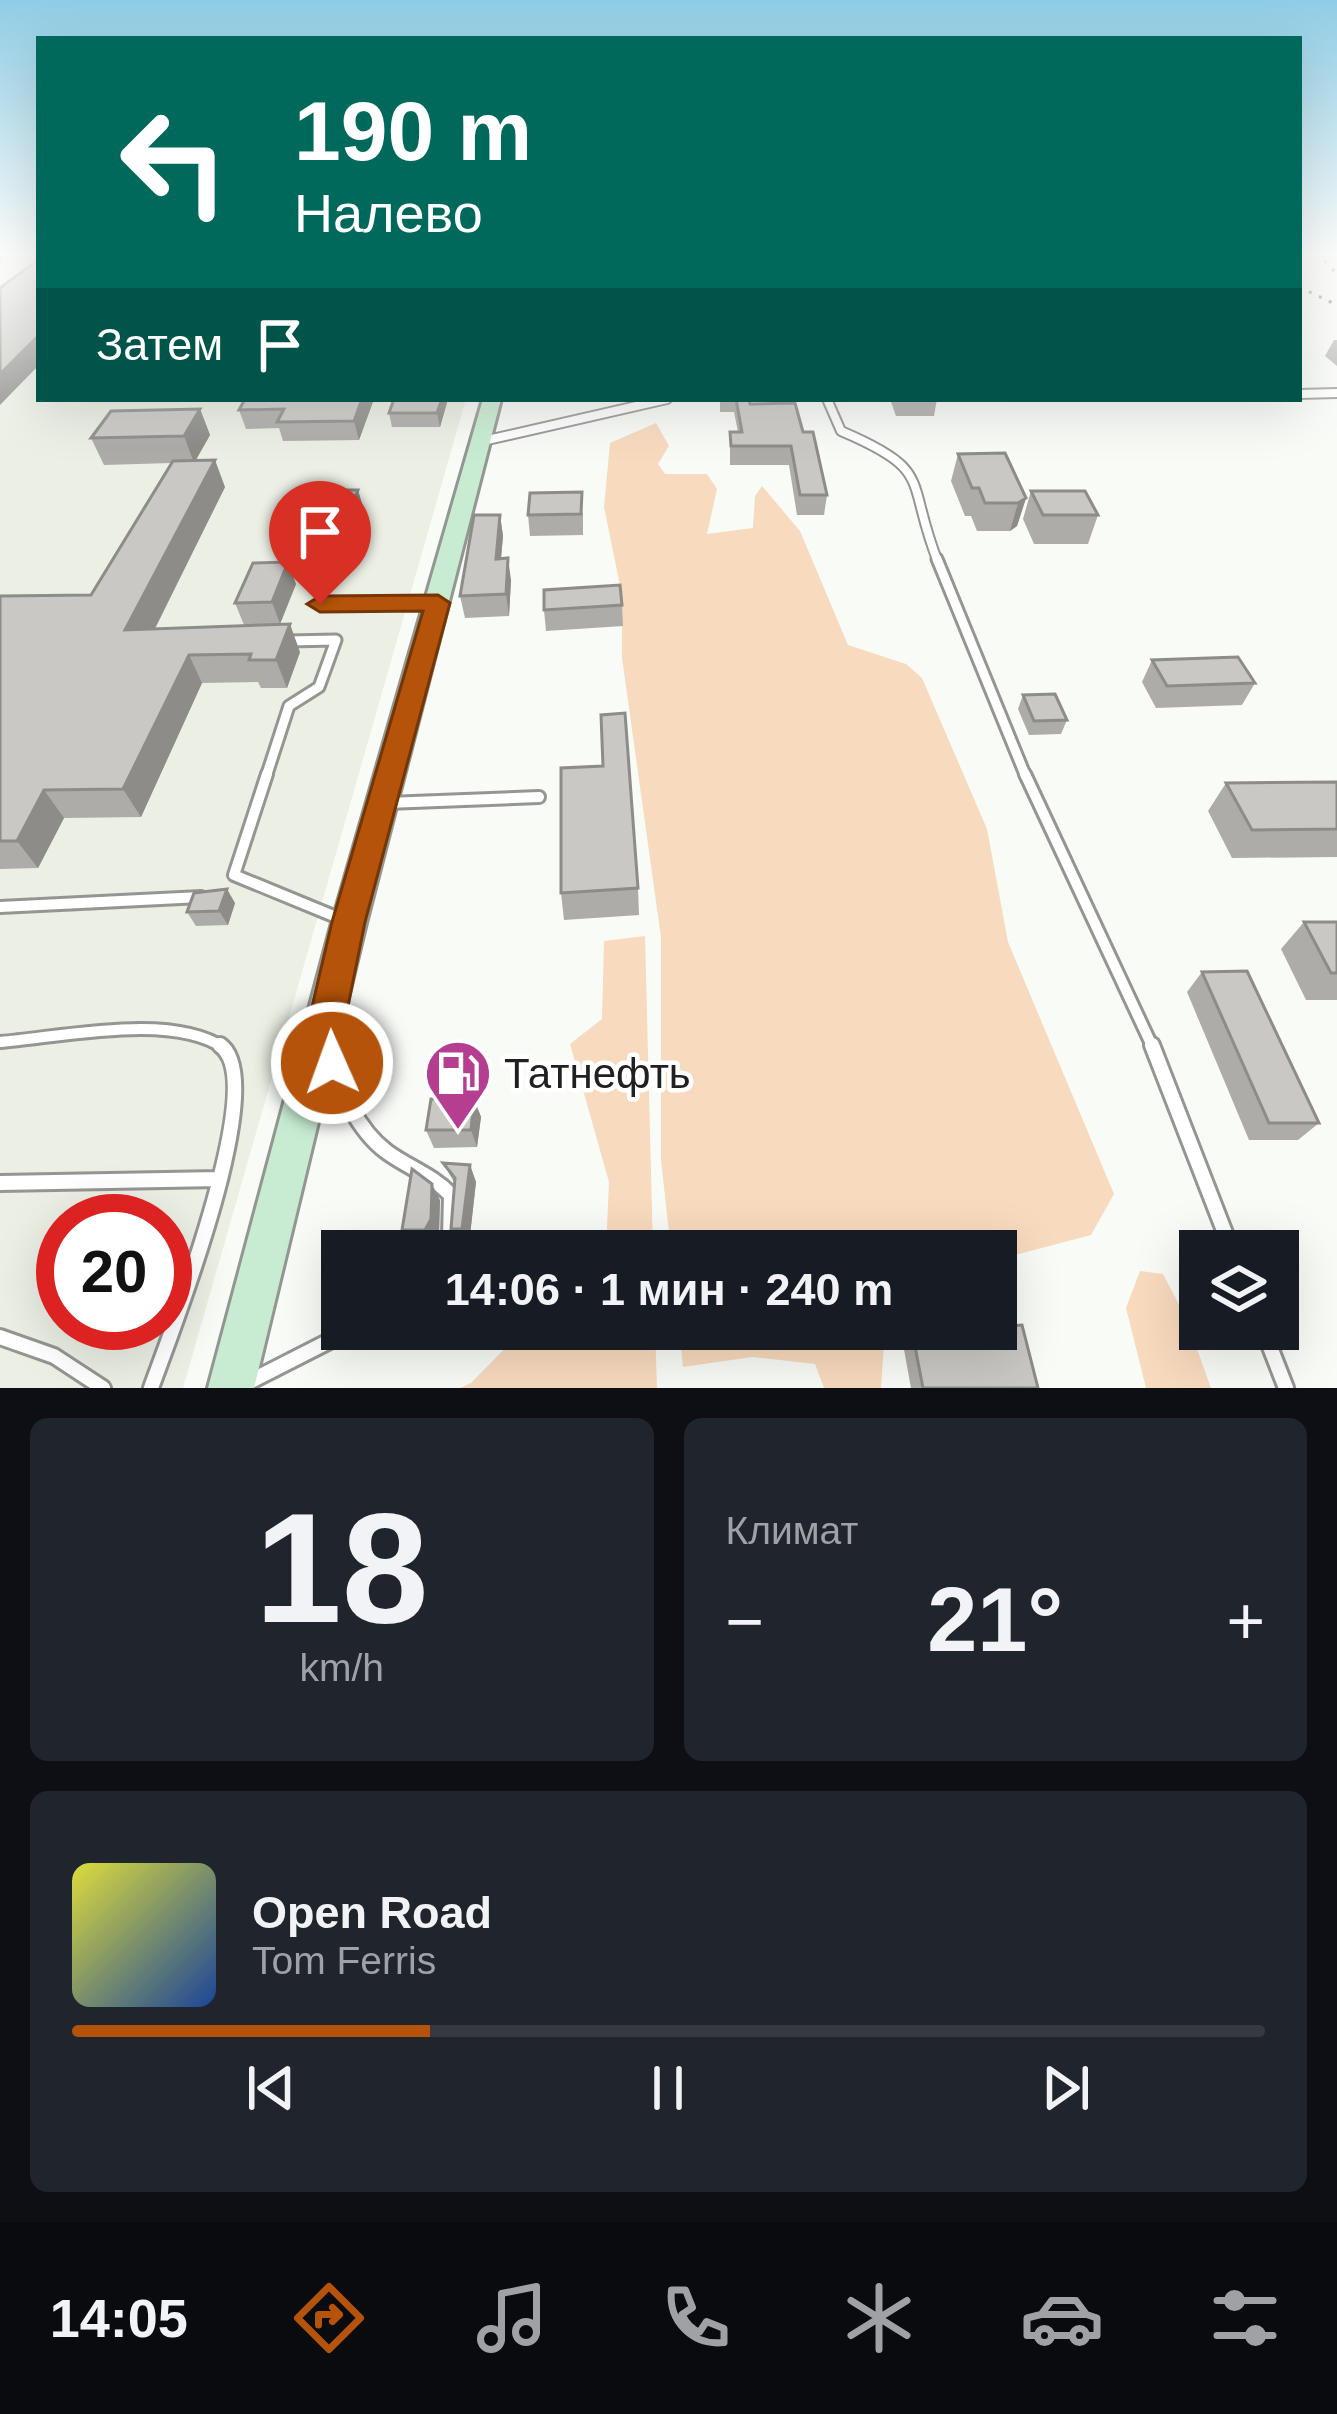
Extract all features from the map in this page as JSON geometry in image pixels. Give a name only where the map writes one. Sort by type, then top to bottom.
[{"type":"main road","points":[[234,1388],[349,922],[491,402]]},
{"type":"lane","points":[[1302,394],[1337,393]]},
{"type":"lane","points":[[483,441],[654,402]]},
{"type":"lane","points":[[828,402],[841,431],[892,453],[913,476],[934,550],[1023,770],[1137,1009],[1224,1230]]},
{"type":"lane","points":[[320,604],[438,603]]},
{"type":"lane","points":[[0,907],[226,896],[289,706],[319,687],[336,640],[272,641]]},
{"type":"lane","points":[[382,803],[538,797]]},
{"type":"lane","points":[[234,875],[349,922]]},
{"type":"lane","points":[[0,1042],[166,1029],[205,1035],[228,1051],[237,1083],[208,1232],[151,1388]]},
{"type":"lane","points":[[323,1036],[341,1089],[363,1126],[388,1153],[429,1170],[451,1195],[451,1230]]},
{"type":"lane","points":[[0,1184],[219,1178]]},
{"type":"lane","points":[[0,1336],[22,1341],[81,1370],[103,1388]]},
{"type":"lane","points":[[234,1388],[321,1345]]},
{"type":"lane","points":[[1271,1350],[1286,1388]]},
{"type":"shaded area","points":[[0,325],[36,326],[36,402],[465,402],[183,1388],[0,1388]]},
{"type":"shaded area","points":[[656,423],[669,446],[658,464],[665,474],[707,474],[717,489],[707,534],[753,528],[755,496],[762,486],[800,531],[848,645],[906,664],[922,678],[987,829],[1008,942],[1114,1194],[1091,1235],[1017,1254],[1017,1230],[669,1230],[661,1160],[661,937],[622,658],[622,595],[604,507],[610,443]]},
{"type":"shaded area","points":[[645,936],[652,1230],[607,1230],[609,1182],[570,1044],[602,1019],[604,941]]},
{"type":"shaded area","points":[[1140,1271],[1163,1274],[1179,1305],[1179,1350],[1197,1350],[1211,1388],[1146,1388],[1126,1308]]},
{"type":"shaded area","points":[[503,1350],[656,1350],[657,1388],[460,1388]]},
{"type":"shaded area","points":[[681,1350],[884,1350],[881,1388],[824,1388],[815,1364],[752,1357],[683,1367]]},
{"type":"building","points":[[0,318],[36,318],[36,338],[0,374]]},
{"type":"building","points":[[243,402],[361,402],[354,421],[277,422],[284,409],[239,410]]},
{"type":"building","points":[[393,402],[441,402],[437,413],[389,413]]},
{"type":"building","points":[[737,402],[795,403],[803,432],[813,432],[827,495],[800,495],[791,446],[731,446],[730,432],[742,432]]},
{"type":"building","points":[[200,409],[184,436],[91,438],[111,411]]},
{"type":"building","points":[[1005,453],[1026,498],[1018,503],[985,503],[979,488],[972,488],[958,454]]},
{"type":"building","points":[[215,460],[125,630],[290,624],[276,660],[249,660],[251,654],[189,655],[123,789],[44,790],[17,841],[0,841],[0,596],[91,595],[173,461]]},
{"type":"building","points":[[327,490],[358,490],[330,558],[296,557]]},
{"type":"building","points":[[1031,491],[1085,491],[1098,515],[1043,515]]},
{"type":"building","points":[[582,492],[581,514],[528,515],[530,493]]},
{"type":"building","points":[[474,515],[500,515],[496,559],[508,558],[506,594],[460,596]]},
{"type":"building","points":[[288,562],[272,602],[235,603],[253,563]]},
{"type":"building","points":[[620,585],[622,605],[544,610],[544,590]]},
{"type":"building","points":[[1238,657],[1255,683],[1167,686],[1152,660]]},
{"type":"building","points":[[1055,694],[1067,720],[1034,721],[1023,695]]},
{"type":"building","points":[[625,713],[638,888],[561,893],[561,768],[603,766],[601,715]]},
{"type":"building","points":[[1337,782],[1337,829],[1252,830],[1226,783]]},
{"type":"building","points":[[227,889],[219,911],[187,912],[194,893]]},
{"type":"building","points":[[1304,922],[1337,922],[1337,973],[1331,973]]},
{"type":"building","points":[[1247,971],[1319,1123],[1269,1123],[1202,972]]},
{"type":"building","points":[[431,1099],[474,1099],[471,1130],[426,1130]]},
{"type":"building","points":[[443,1163],[470,1165],[462,1229],[451,1229],[455,1178]]},
{"type":"building","points":[[412,1169],[432,1184],[431,1219],[425,1230],[402,1230]]},
{"type":"building","points":[[1017,1325],[1022,1325],[1038,1388],[923,1388],[916,1350],[1017,1350]]},
{"type":"place","name":"Татнефть","points":[[458,1132]]},
{"type":"route","points":[[320,604],[438,603],[349,922],[323,1036],[332,1063]]}]
